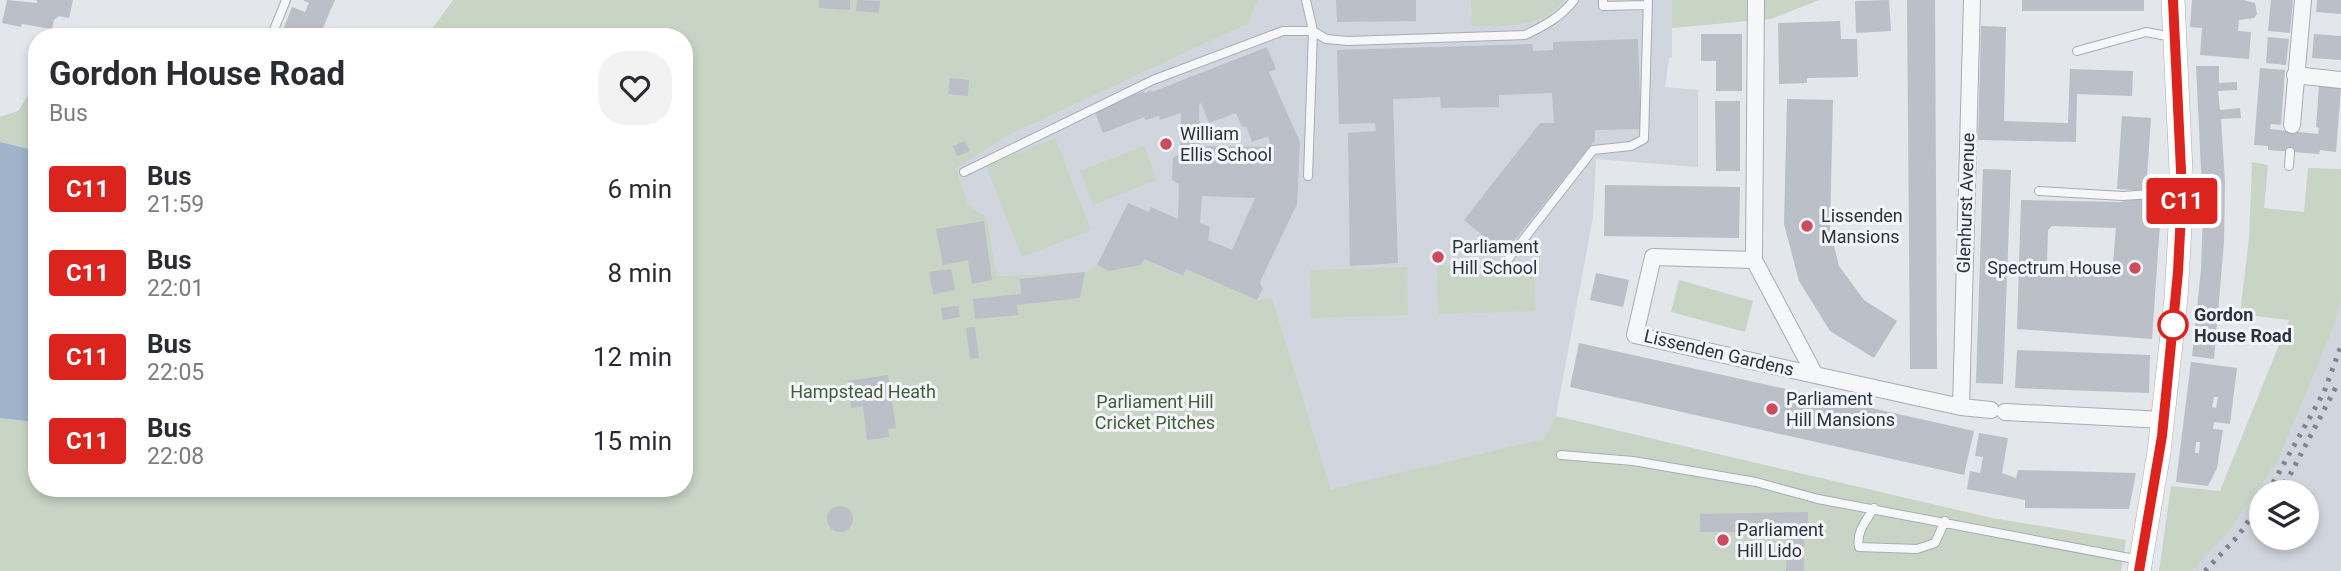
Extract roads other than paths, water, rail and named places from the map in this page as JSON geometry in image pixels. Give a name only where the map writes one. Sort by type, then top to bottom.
[{"type":"main road","points":[[2140,566],[2164,420],[2176,298],[2182,192],[2173,0]]},
{"type":"street","name":"Lissenden Gardens","points":[[1756,0],[1754,260],[1815,374]]},
{"type":"street","name":"Glenhurst Avenue","points":[[1961,407],[1972,0]]},
{"type":"street","points":[[2292,128],[2303,0]]},
{"type":"street","points":[[2295,75],[2341,80]]},
{"type":"street","name":"Lissenden Gardens","points":[[1754,260],[1653,257],[1635,334],[1961,407],[2164,420]]},
{"type":"lane","points":[[275,28],[286,0]]},
{"type":"lane","points":[[1306,0],[1313,31],[1308,176]]},
{"type":"lane","points":[[964,172],[1153,80],[1283,31],[1313,31],[1326,39],[1348,41],[1525,35],[1550,23],[1567,10],[1574,0]]},
{"type":"lane","points":[[1509,258],[1593,150],[1631,146],[1644,139],[1648,3],[1603,6],[1603,0]]},
{"type":"lane","points":[[2077,51],[2146,32],[2173,37]]},
{"type":"lane","points":[[2289,166],[2290,152]]},
{"type":"lane","points":[[2039,191],[2123,196],[2182,192]]},
{"type":"lane","points":[[1561,455],[1633,461],[1732,477],[1818,499],[1945,521],[2140,566]]},
{"type":"lane","points":[[1874,509],[1863,525],[1859,547],[1917,549],[1935,543],[1945,521]]},
{"type":"water","points":[[0,142],[28,149],[28,421],[0,418]]},
{"type":"railway","points":[[2275,480],[2324,392],[2341,346]]},
{"type":"railway","points":[[2286,480],[2336,387]]},
{"type":"railway","points":[[2205,571],[2249,520]]},
{"type":"place","name":"William Ellis School","points":[[1166,144]]},
{"type":"place","name":"Lissenden Mansions","points":[[1807,226]]},
{"type":"place","name":"Parliament Hill School","points":[[1438,257]]},
{"type":"place","name":"Spectrum House","points":[[2135,268]]},
{"type":"place","name":"Gordon House Road","points":[[2173,325]]},
{"type":"place","name":"Parliament Hill Mansions","points":[[1772,409]]},
{"type":"place","name":"Parliament Hill Lido","points":[[1723,540]]},
{"type":"park label","name":"Hampstead Heath","points":[[863,392]]},
{"type":"park label","name":"Parliament Hill Cricket Pitches","points":[[1155,412]]}]
